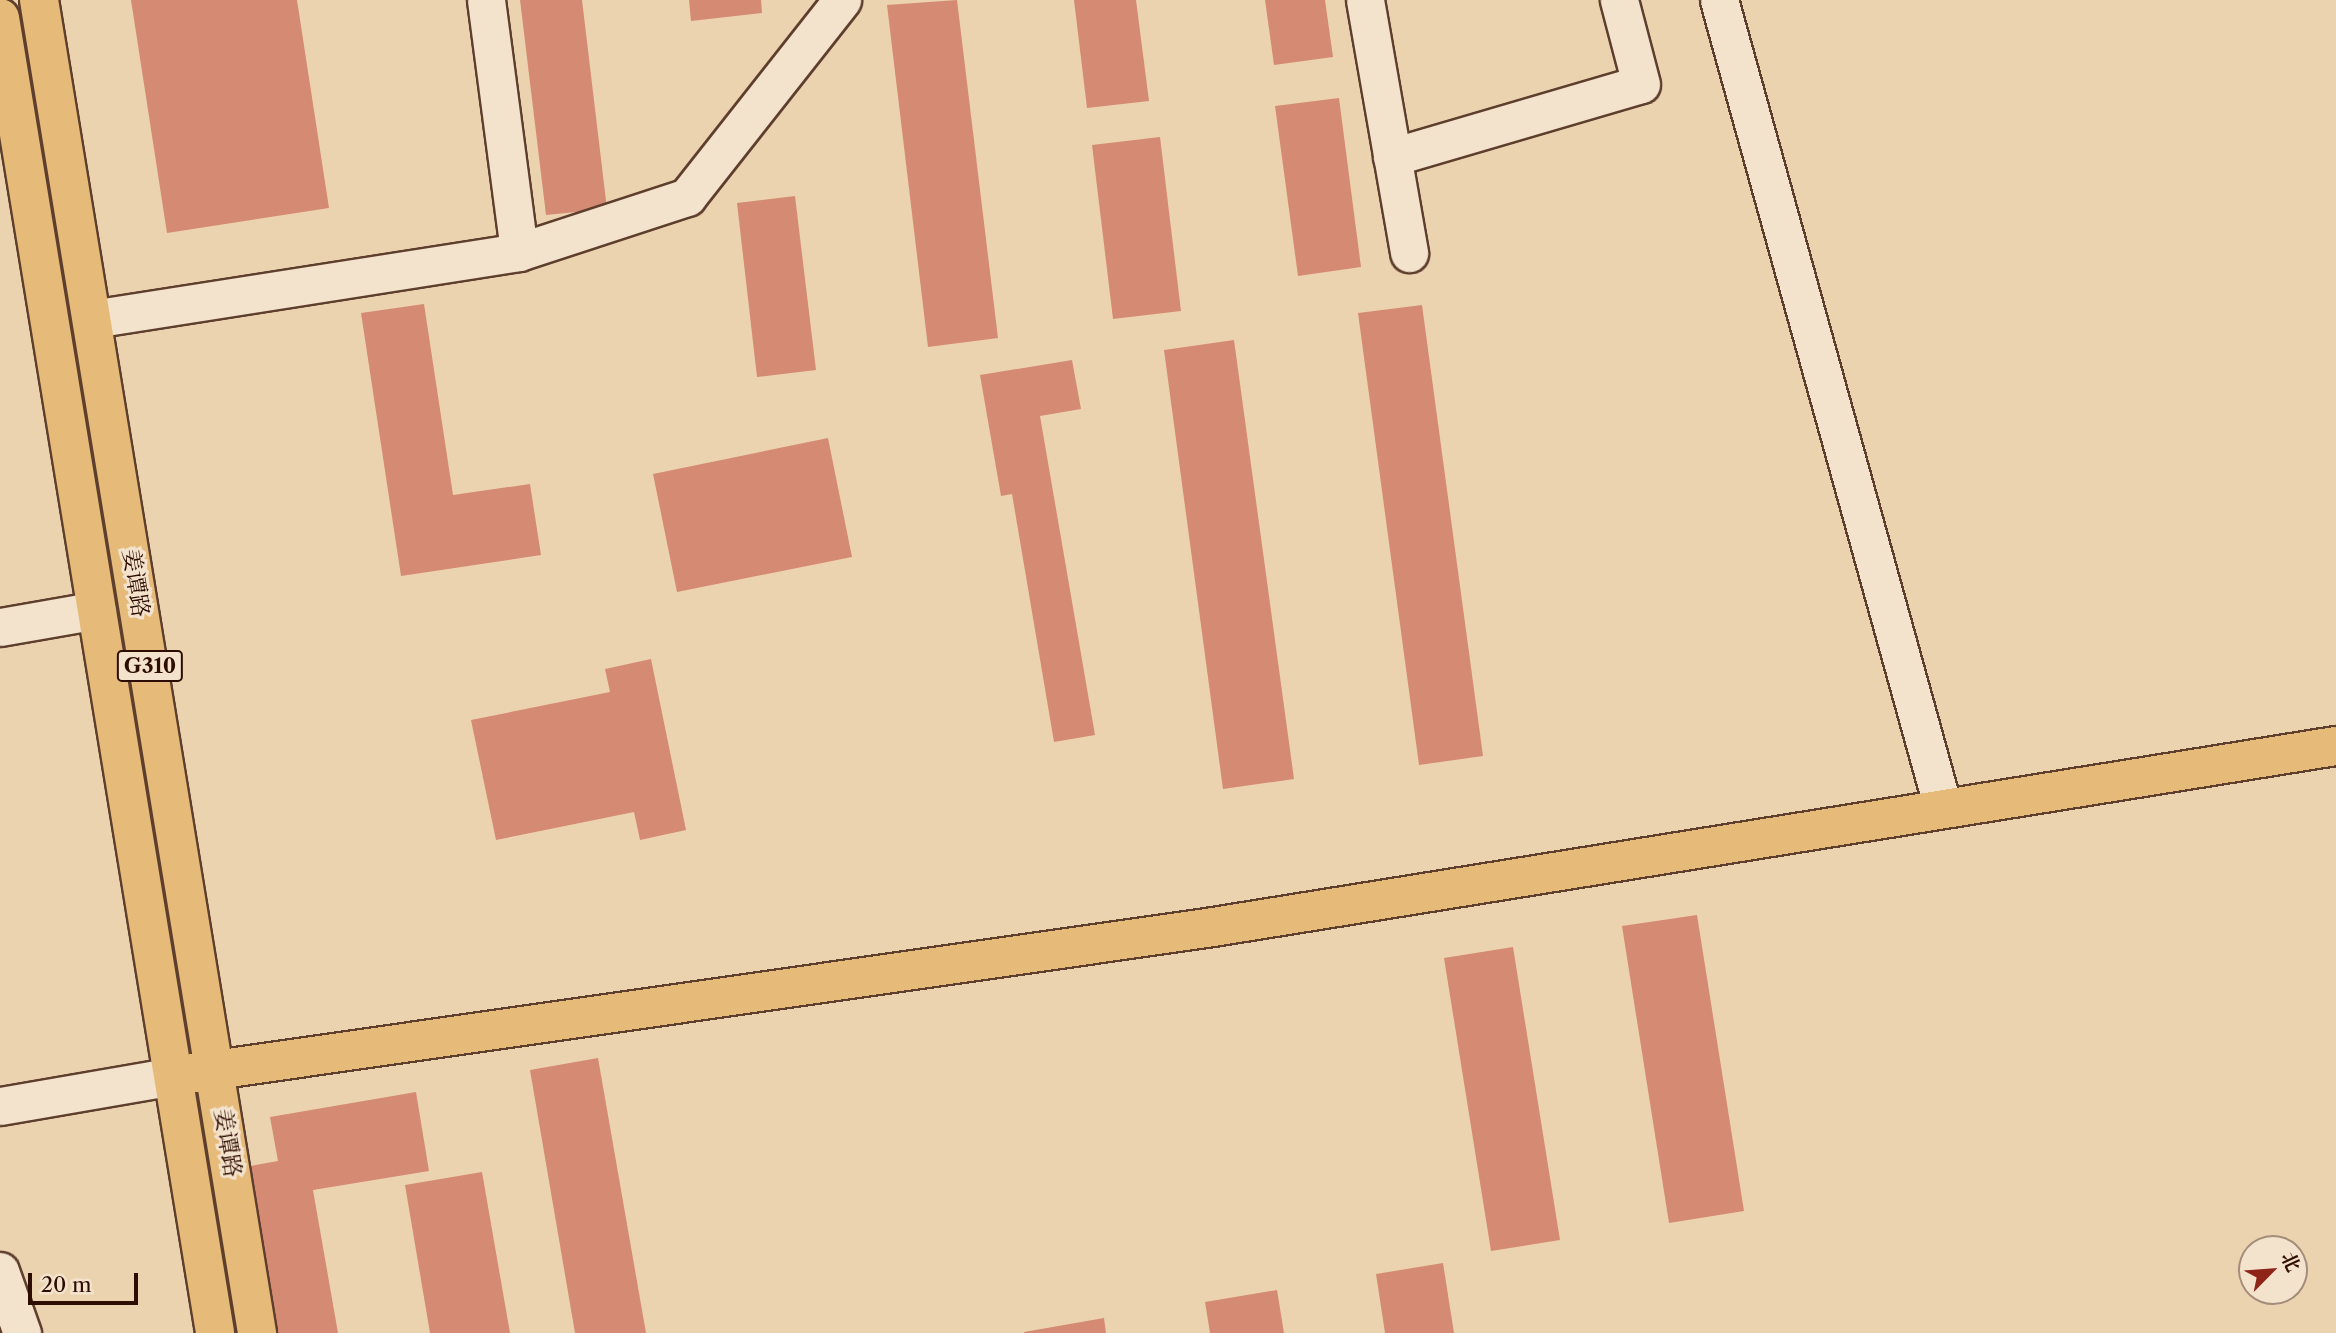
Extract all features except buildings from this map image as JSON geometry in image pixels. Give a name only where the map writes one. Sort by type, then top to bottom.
[{"type":"main road","name":"姜谭路","points":[[39,0],[217,1070],[257,1333]]},
{"type":"main road","name":"姜谭路","points":[[0,18],[215,1333]]},
{"type":"main road","points":[[174,1076],[1213,927],[2336,746]]},
{"type":"street","points":[[486,0],[519,252]]},
{"type":"street","points":[[92,319],[519,252],[687,197],[842,0]]},
{"type":"street","points":[[1365,0],[1409,253]]},
{"type":"street","points":[[1392,157],[1642,85],[1619,0]]},
{"type":"street","points":[[1719,0],[1943,808]]},
{"type":"street","points":[[0,627],[97,610]]},
{"type":"street","points":[[0,1106],[174,1076]]},
{"type":"street","points":[[0,1271],[22,1333]]}]
